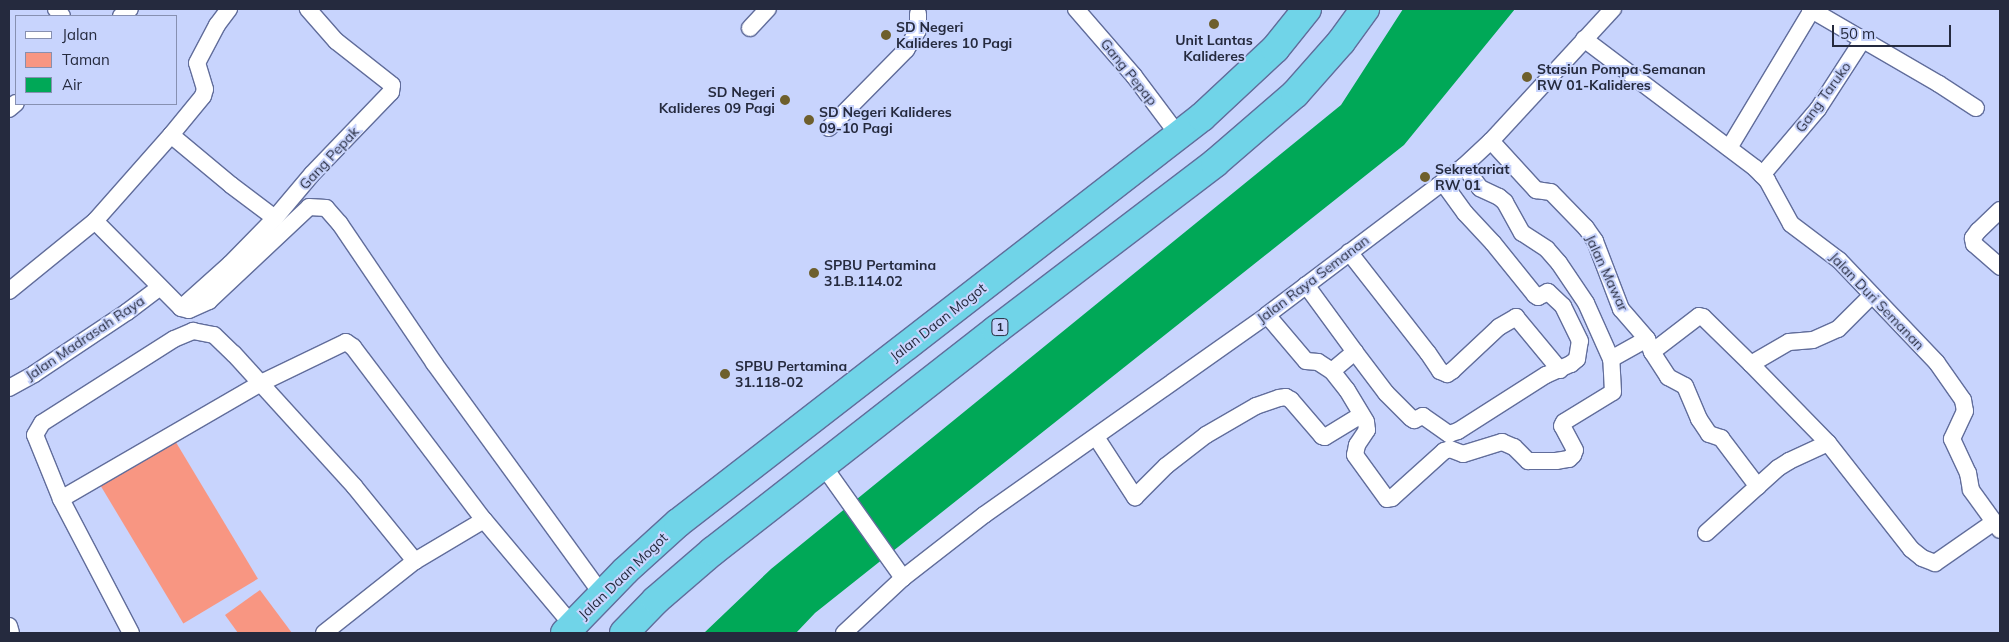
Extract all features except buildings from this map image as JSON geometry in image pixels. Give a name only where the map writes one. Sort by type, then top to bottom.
[{"type":"highway","points":[[1283,39],[1294,9]]},
{"type":"highway","name":"Jalan Daan Mogot","points":[[569,629],[602,594],[678,523],[1179,136],[1250,74],[1283,39],[1307,9]]},
{"type":"highway","name":"1","points":[[624,633],[683,576],[829,474],[996,330],[1215,162],[1295,94],[1341,42],[1365,9]]},
{"type":"highway","points":[[996,277],[1022,310]]},
{"type":"highway","points":[[970,297],[996,330]]},
{"type":"street","points":[[9,291],[95,222],[203,96],[205,89],[197,63],[217,24],[229,9]]},
{"type":"street","name":"Gang Pepak","points":[[181,308],[230,264],[276,218],[312,174],[391,92],[392,85],[336,41],[308,9]]},
{"type":"street","points":[[750,28],[768,9]]},
{"type":"street","name":"Gang Pepap","points":[[1076,9],[1134,76],[1179,136]]},
{"type":"street","name":"Jalan Raya Semanan","points":[[844,633],[899,574],[1096,437],[1267,314],[1464,166],[1491,141],[1612,9]]},
{"type":"street","points":[[1729,148],[1811,9],[1862,41],[1896,58],[1976,108]]},
{"type":"street","points":[[828,128],[906,50],[918,30],[918,10]]},
{"type":"street","name":"Jalan Duri Semanan","points":[[1584,39],[1762,175],[1791,224],[1839,260],[1937,364],[1963,400],[1965,411],[1952,439],[1968,473],[1971,490],[1997,526]]},
{"type":"street","name":"Gang Taruko","points":[[1762,175],[1818,109],[1862,41]]},
{"type":"street","points":[[171,135],[231,185],[276,218]]},
{"type":"street","name":"Jalan Mawar","points":[[1491,141],[1536,190],[1551,192],[1586,228],[1594,241],[1621,309],[1649,345],[1668,377],[1685,386],[1699,419],[1710,434],[1721,438],[1758,486]]},
{"type":"street","points":[[1267,314],[1304,359],[1318,362],[1332,371],[1347,390],[1366,422],[1367,430],[1357,445],[1355,455],[1387,499],[1392,497],[1444,451],[1450,449],[1463,454],[1502,442],[1514,447],[1528,461],[1569,458],[1575,450],[1562,426],[1564,422],[1613,392],[1611,360],[1586,304],[1559,263],[1547,248],[1522,233],[1505,202],[1480,188],[1464,166]]},
{"type":"street","points":[[1306,285],[1386,393],[1414,420],[1423,416],[1449,434],[1458,432],[1546,375],[1560,370],[1577,359],[1580,352],[1580,341],[1563,306],[1548,292],[1538,297],[1535,295],[1493,243],[1465,213],[1443,183]]},
{"type":"street","points":[[181,308],[189,310],[209,302],[309,207],[326,208],[340,224],[434,363],[602,594]]},
{"type":"street","points":[[2000,210],[1973,238],[1974,244],[2000,268]]},
{"type":"street","name":"Jalan Madrasah Raya","points":[[95,222],[181,308]]},
{"type":"street","points":[[1349,252],[1428,353],[1440,372],[1447,374],[1452,372],[1499,327],[1516,317],[1560,370]]},
{"type":"street","name":"Jalan Madrasah Raya","points":[[9,388],[120,318],[160,287]]},
{"type":"street","points":[[1751,364],[1789,342],[1813,340],[1838,329],[1872,295]]},
{"type":"street","points":[[1611,360],[1649,345],[1699,316],[1703,317],[1828,443],[1911,548],[1922,558],[1935,563],[1997,526]]},
{"type":"street","points":[[132,633],[61,499],[35,435],[38,427],[174,339],[193,331],[214,335],[261,383],[354,486],[415,561]]},
{"type":"street","points":[[61,499],[261,383],[342,343],[350,344],[569,629]]},
{"type":"street","points":[[1332,371],[1355,352]]},
{"type":"street","points":[[1096,437],[1135,497],[1166,466],[1206,435],[1256,406],[1271,400],[1286,396],[1325,437],[1361,415]]},
{"type":"street","points":[[1706,533],[1788,460],[1828,443]]},
{"type":"street","points":[[829,474],[899,574]]},
{"type":"street","points":[[324,633],[415,561],[484,520]]},
{"type":"street","points":[[9,626],[11,633]]},
{"type":"green space","points":[[174,439],[258,579],[183,624],[99,484]]},
{"type":"green space","points":[[260,590],[292,633],[238,633],[225,615]]},
{"type":"water","points":[[1403,9],[1515,9],[1404,145],[815,613],[796,633],[704,633],[771,569],[1341,105]]},
{"type":"place","name":"Unit Lantas Kalideres","points":[[1214,24]]},
{"type":"place","name":"SD Negeri Kalideres 10 Pagi","points":[[886,35]]},
{"type":"place","name":"Stasiun Pompa Semanan RW 01-Kalideres","points":[[1527,77]]},
{"type":"place","name":"SD Negeri Kalideres 09 Pagi","points":[[785,100]]},
{"type":"place","name":"SD Negeri Kalideres 09-10 Pagi","points":[[809,120]]},
{"type":"place","name":"Sekretariat RW 01","points":[[1425,177]]},
{"type":"place","name":"SPBU Pertamina 31.B.114.02","points":[[814,273]]},
{"type":"place","name":"SPBU Pertamina 31.118-02","points":[[725,374]]}]
